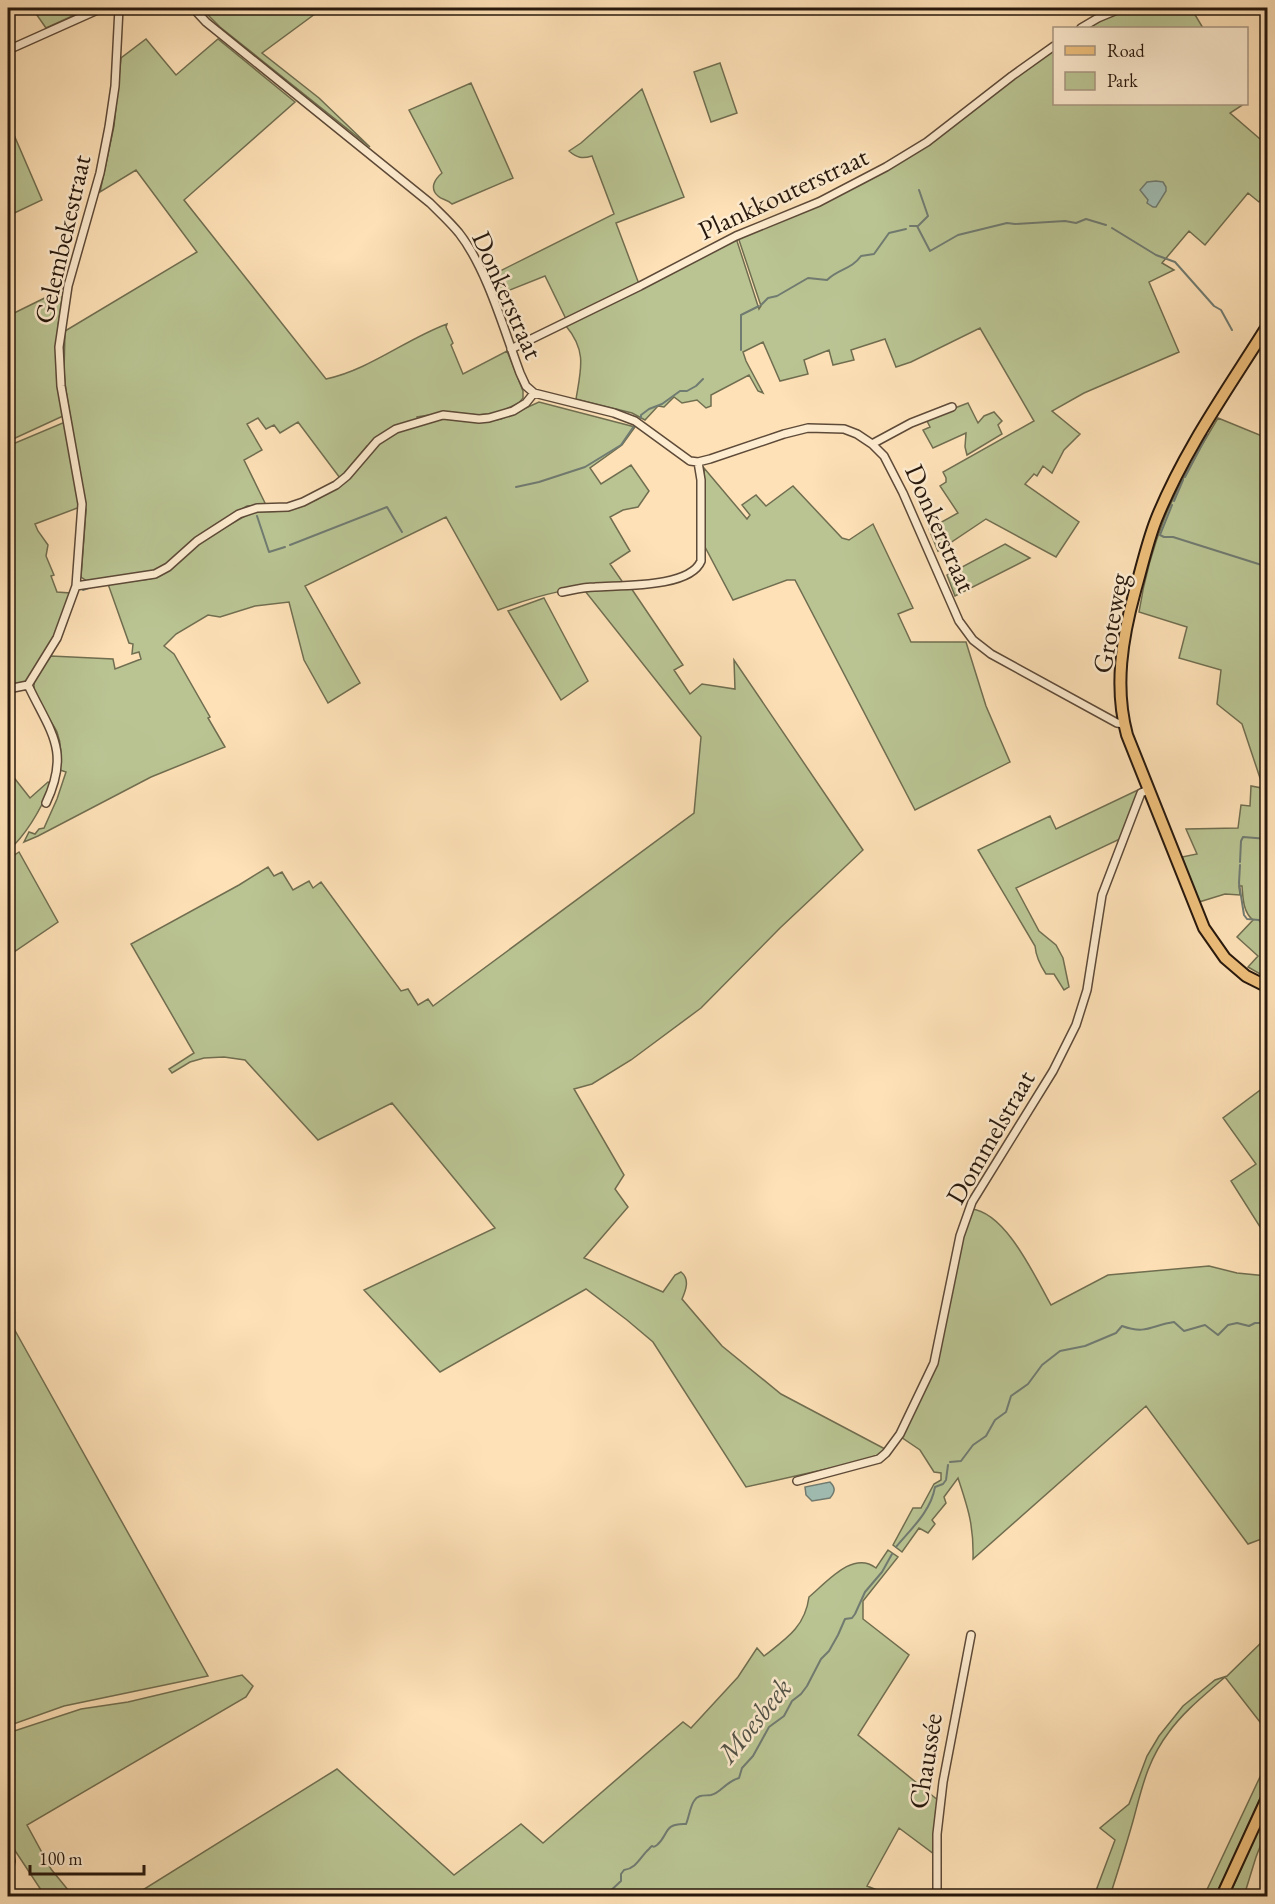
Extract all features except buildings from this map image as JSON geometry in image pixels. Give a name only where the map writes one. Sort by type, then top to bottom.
[{"type":"main road","name":"Groteweg","points":[[1268,326],[1204,425],[1156,520],[1127,621],[1120,679],[1124,723],[1194,904],[1215,946],[1225,958],[1237,969],[1268,987]]},
{"type":"main road","points":[[1222,1896],[1268,1796]]},
{"type":"street","points":[[8,50],[102,8]]},
{"type":"street","name":"Gelembekestraat","points":[[28,685],[57,638],[76,586],[82,504],[61,386],[59,348],[69,286],[100,173],[109,127],[116,86],[119,8]]},
{"type":"street","name":"Donkerstraat","points":[[193,8],[206,22],[430,203],[448,221],[468,247],[481,272],[526,386],[534,393],[625,417],[651,431],[690,461],[698,462],[808,428],[843,429],[857,434],[872,444],[889,464],[924,536],[949,599],[966,632],[991,654],[1117,723],[1124,723]]},
{"type":"street","points":[[1083,27],[1122,8]]},
{"type":"street","name":"Plankkouterstraat","points":[[511,349],[736,236],[819,202],[878,172],[927,142],[1053,47]]},
{"type":"street","points":[[76,586],[155,574],[168,567],[197,541],[239,514],[257,508],[288,507],[326,491],[347,476],[377,441],[396,429],[443,415],[489,418],[513,411],[526,404],[534,393]]},
{"type":"street","points":[[872,444],[911,423],[952,407]]},
{"type":"street","points":[[562,592],[680,578],[695,570],[701,561],[701,480],[698,462]]},
{"type":"street","points":[[8,689],[28,685],[58,747],[56,777],[46,803]]},
{"type":"street","name":"Dommelstraat","points":[[797,1481],[879,1459],[897,1439],[918,1400],[937,1354],[960,1236],[967,1213],[978,1191],[1053,1071],[1076,1025],[1087,990],[1102,896],[1141,793],[1148,790]]},
{"type":"street","name":"Chaussée","points":[[937,1896],[937,1834],[943,1782],[971,1635]]},
{"type":"street","points":[[8,1850],[11,1862],[8,1873]]},
{"type":"green space","points":[[32,8],[75,8],[79,13],[46,28]]},
{"type":"green space","points":[[201,8],[323,8],[262,53],[319,98],[370,147],[220,27]]},
{"type":"green space","points":[[1129,8],[1191,8],[1202,27],[1088,27]]},
{"type":"green space","points":[[146,39],[176,75],[218,39],[295,102],[184,200],[326,379],[357,369],[447,324],[446,327],[453,343],[451,345],[463,374],[507,351],[523,391],[523,398],[519,403],[497,413],[478,415],[449,412],[417,417],[417,423],[441,418],[483,422],[501,419],[539,402],[635,427],[622,445],[590,468],[601,484],[631,465],[649,491],[638,507],[623,510],[610,517],[630,551],[610,564],[624,584],[560,591],[498,610],[446,517],[305,586],[360,683],[328,703],[304,660],[289,602],[255,606],[220,617],[208,615],[176,634],[164,646],[174,654],[225,747],[151,777],[24,842],[29,832],[35,834],[39,829],[44,828],[66,772],[60,770],[61,756],[57,732],[34,690],[34,681],[38,674],[51,656],[113,659],[115,669],[141,659],[139,652],[132,654],[133,644],[129,643],[108,584],[150,579],[163,574],[208,537],[252,512],[286,511],[316,500],[339,486],[372,450],[367,446],[340,478],[298,422],[280,433],[274,425],[266,429],[258,418],[247,424],[262,450],[244,460],[266,505],[247,506],[218,523],[195,538],[172,561],[154,572],[87,581],[81,577],[86,510],[66,391],[65,331],[197,252],[136,170],[100,192],[114,126],[121,58]]},
{"type":"green space","points":[[1053,49],[1053,105],[1242,105],[1230,113],[1267,145],[1267,198],[1264,195],[1259,202],[1248,193],[1205,245],[1189,231],[1162,263],[1174,270],[1149,282],[1179,352],[1084,393],[1052,411],[1080,434],[1064,450],[1052,473],[1043,466],[1037,476],[1034,474],[1025,484],[1079,522],[1056,557],[986,519],[938,551],[929,529],[958,513],[940,486],[946,482],[943,472],[1034,421],[980,328],[896,367],[885,339],[851,350],[854,360],[833,365],[829,350],[804,360],[808,374],[780,381],[763,342],[743,352],[763,393],[758,391],[749,375],[711,395],[711,406],[706,408],[697,400],[682,403],[674,397],[664,407],[658,406],[645,420],[632,413],[576,399],[581,369],[580,352],[573,335],[566,326],[736,238],[759,309],[761,306],[738,237],[808,209],[862,184],[897,164]]},
{"type":"green space","points":[[720,63],[737,113],[711,122],[694,72]]},
{"type":"green space","points":[[471,83],[513,178],[452,204],[435,193],[433,187],[435,181],[442,173],[409,110]]},
{"type":"green space","points":[[642,89],[684,197],[616,223],[639,284],[566,319],[545,276],[495,296],[488,277],[614,214],[592,156],[580,157],[569,151]]},
{"type":"green space","points":[[8,121],[42,200],[8,216]]},
{"type":"green space","points":[[65,288],[57,337],[58,382],[63,416],[11,440],[8,434],[8,316]]},
{"type":"green space","points":[[968,403],[978,423],[984,416],[994,412],[1002,421],[998,425],[1002,434],[967,455],[966,433],[933,448],[923,430],[930,427],[926,419]]},
{"type":"green space","points":[[1218,418],[1267,438],[1267,978],[1248,967],[1258,956],[1237,937],[1253,920],[1245,909],[1242,886],[1239,886],[1240,895],[1225,894],[1199,902],[1182,857],[1197,854],[1186,829],[1238,828],[1241,805],[1250,806],[1251,786],[1262,788],[1242,724],[1217,704],[1221,670],[1179,658],[1187,627],[1139,612],[1149,564],[1165,517],[1183,479]]},
{"type":"green space","points":[[65,422],[80,507],[35,524],[48,545],[46,556],[54,575],[51,576],[57,592],[70,593],[55,638],[29,680],[8,687],[8,465],[10,464],[8,446]]},
{"type":"green space","points":[[704,468],[747,519],[750,515],[742,505],[756,495],[766,506],[793,486],[842,538],[849,540],[873,524],[913,608],[898,614],[911,642],[966,642],[986,706],[1010,762],[915,810],[795,580],[787,580],[733,600],[704,545]]},
{"type":"green space","points":[[1005,544],[1030,558],[955,596],[947,575]]},
{"type":"green space","points":[[631,588],[683,665],[674,670],[690,694],[702,684],[735,689],[734,660],[863,850],[780,928],[701,1008],[631,1060],[592,1084],[574,1089],[624,1175],[615,1189],[628,1207],[584,1258],[663,1292],[675,1275],[681,1272],[686,1278],[686,1288],[682,1299],[722,1346],[781,1394],[885,1449],[878,1455],[862,1461],[746,1487],[653,1342],[586,1289],[440,1372],[364,1290],[495,1228],[392,1103],[318,1140],[245,1060],[224,1057],[204,1058],[190,1062],[172,1073],[169,1069],[194,1053],[131,944],[268,867],[274,876],[282,872],[293,890],[309,881],[313,888],[321,882],[401,991],[408,989],[418,1005],[428,999],[433,1006],[694,813],[701,737],[585,591]]},
{"type":"green space","points":[[544,598],[588,681],[561,700],[508,611]]},
{"type":"green space","points":[[8,770],[30,798],[48,782],[52,783],[33,820],[8,851]]},
{"type":"green space","points":[[1140,789],[1122,838],[1016,888],[1039,931],[1056,945],[1063,958],[1069,987],[1064,990],[1054,974],[1046,974],[1044,971],[1037,957],[1035,946],[978,850],[1050,816],[1056,829]]},
{"type":"green space","points":[[8,852],[10,858],[19,852],[58,922],[8,956]]},
{"type":"green space","points":[[1267,1085],[1267,1238],[1231,1181],[1256,1164],[1223,1118]]},
{"type":"green space","points":[[971,1209],[984,1213],[996,1221],[1007,1233],[1028,1263],[1051,1305],[1108,1275],[1209,1266],[1237,1273],[1267,1276],[1267,1537],[1248,1544],[1146,1406],[973,1559],[970,1517],[958,1478],[944,1497],[946,1503],[932,1520],[935,1524],[928,1533],[919,1528],[902,1552],[893,1545],[913,1508],[921,1508],[934,1484],[941,1480],[941,1473],[934,1472],[920,1450],[901,1437],[927,1384],[959,1248]]},
{"type":"green space","points":[[8,1318],[208,1676],[64,1706],[8,1726]]},
{"type":"green space","points":[[888,1550],[898,1557],[863,1601],[863,1619],[909,1655],[858,1735],[939,1801],[934,1854],[899,1828],[867,1886],[892,1896],[133,1896],[337,1769],[454,1875],[521,1824],[543,1843],[683,1722],[691,1728],[738,1677],[757,1648],[764,1656],[793,1631],[803,1616],[809,1597],[832,1576],[849,1565],[858,1563],[867,1563],[876,1568]]},
{"type":"green space","points":[[1267,1637],[1267,1731],[1225,1677],[1188,1710],[1169,1732],[1150,1764],[1110,1896],[1094,1896],[1115,1840],[1100,1828],[1129,1804],[1147,1756],[1159,1736],[1183,1706],[1215,1680],[1227,1676]]},
{"type":"green space","points":[[242,1675],[253,1686],[246,1697],[27,1825],[51,1869],[73,1896],[45,1896],[8,1840],[8,1733],[81,1709],[128,1702]]},
{"type":"green space","points":[[1267,1762],[1267,1783],[1216,1896],[1204,1896]]},
{"type":"green space","points":[[1267,1811],[1267,1829],[1244,1896],[1229,1896]]},
{"type":"water","points":[[1147,182],[1163,182],[1166,191],[1156,207],[1153,207],[1147,203],[1148,200],[1140,190]]},
{"type":"water","points":[[830,1482],[834,1490],[830,1498],[812,1501],[806,1495],[805,1487]]},
{"type":"waterway","points":[[918,226],[928,216],[919,190]]},
{"type":"waterway","points":[[910,226],[917,226],[930,251],[958,235],[1007,223],[1065,221],[1076,223],[1086,219],[1106,225]]},
{"type":"waterway","points":[[1112,228],[1156,255],[1175,262],[1214,306],[1221,310],[1232,330]]},
{"type":"waterway","points":[[761,305],[768,298],[777,296],[808,278],[827,280],[853,264],[861,256],[874,254],[889,233],[906,229]]},
{"type":"waterway","points":[[741,350],[741,315],[759,306]]},
{"type":"waterway","points":[[641,418],[641,415],[649,409],[662,404],[680,391],[687,391],[703,379]]},
{"type":"waterway","points":[[516,487],[585,467],[621,445],[634,426]]},
{"type":"waterway","points":[[1185,477],[1207,435]]},
{"type":"waterway","points":[[1174,501],[1183,480]]},
{"type":"waterway","points":[[1172,505],[1160,535],[1268,567]]},
{"type":"waterway","points":[[290,545],[387,507],[402,532]]},
{"type":"waterway","points":[[257,516],[269,552],[285,547]]},
{"type":"waterway","points":[[130,581],[156,577]]},
{"type":"waterway","points":[[83,590],[94,586]]},
{"type":"waterway","points":[[1268,789],[1266,814],[1268,825]]},
{"type":"waterway","points":[[1240,862],[1243,837],[1268,839]]},
{"type":"waterway","points":[[1240,865],[1239,883],[1244,915],[1247,919],[1259,920],[1268,930]]},
{"type":"waterway","name":"Moesbeek","points":[[950,1462],[961,1461],[973,1445],[986,1436],[995,1420],[1006,1412],[1011,1396],[1028,1384],[1042,1365],[1060,1351],[1085,1346],[1116,1333],[1122,1326],[1138,1330],[1174,1322],[1184,1331],[1205,1325],[1218,1335],[1228,1325],[1237,1323],[1249,1326],[1255,1323],[1265,1323],[1268,1326]]},
{"type":"waterway","points":[[896,1547],[925,1512],[935,1487],[946,1480],[948,1465]]},
{"type":"waterway","name":"Moesbeek","points":[[592,1896],[607,1894],[621,1881],[621,1874],[624,1870],[632,1867],[652,1846],[657,1845],[667,1830],[673,1825],[686,1824],[693,1803],[698,1797],[714,1794],[739,1778],[742,1768],[753,1756],[769,1727],[784,1716],[792,1701],[807,1686],[821,1659],[829,1651],[845,1619],[852,1618],[855,1614],[865,1592],[882,1572],[892,1554]]}]
